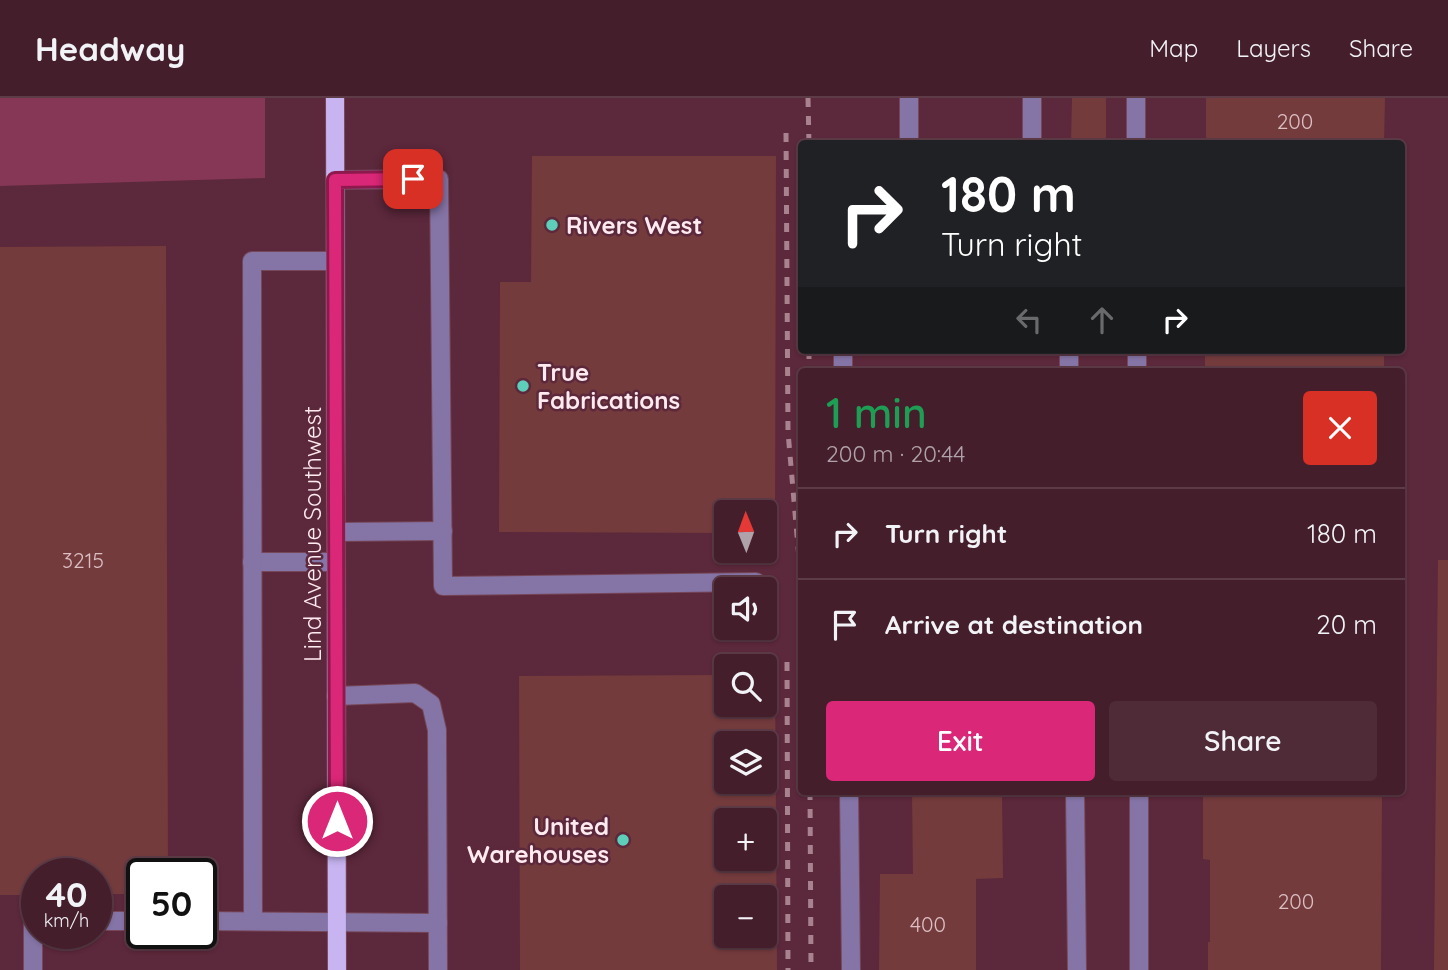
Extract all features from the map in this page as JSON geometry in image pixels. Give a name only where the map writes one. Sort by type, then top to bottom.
[{"type":"main road","name":"Lind Avenue Southwest","points":[[335,98],[337,970]]},
{"type":"lane","points":[[909,98],[909,140]]},
{"type":"lane","points":[[1031,98],[1032,140]]},
{"type":"lane","points":[[1136,98],[1136,140]]},
{"type":"lane","points":[[335,180],[439,179],[443,586],[714,583]]},
{"type":"lane","points":[[253,921],[252,261],[335,261]]},
{"type":"lane","points":[[336,532],[443,531]]},
{"type":"lane","points":[[252,562],[336,562]]},
{"type":"lane","points":[[337,696],[415,694],[430,704],[437,730],[439,970]]},
{"type":"lane","points":[[849,795],[851,970]]},
{"type":"lane","points":[[1075,795],[1077,970]]},
{"type":"lane","points":[[1139,795],[1139,970]]},
{"type":"lane","points":[[217,921],[438,923]]},
{"type":"lane","points":[[33,949],[33,970]]},
{"type":"shaded area","points":[[0,98],[265,98],[265,178],[0,186]]},
{"type":"building","points":[[1072,98],[1106,98],[1106,140],[1071,140]]},
{"type":"building","points":[[1206,98],[1385,98],[1384,140],[1206,140]]},
{"type":"building","points":[[532,156],[776,156],[775,500],[714,500],[714,533],[499,532],[500,282],[531,282]]},
{"type":"building","points":[[166,246],[168,858],[126,858],[126,894],[112,894],[112,858],[21,858],[21,895],[0,895],[0,247]]},
{"type":"building","points":[[1205,354],[1384,354],[1384,368],[1205,368]]},
{"type":"building","points":[[1438,560],[1448,560],[1448,970],[1434,970]]},
{"type":"building","name":"United Warehouses","points":[[714,675],[714,717],[775,717],[775,731],[714,731],[714,794],[776,794],[776,808],[714,808],[714,871],[776,871],[776,885],[714,885],[714,948],[777,948],[777,970],[520,970],[519,676]]},
{"type":"building","points":[[912,795],[1002,795],[1003,878],[976,879],[976,970],[879,970],[880,874],[913,874]]},
{"type":"building","points":[[1203,795],[1382,795],[1381,970],[1208,970],[1210,860],[1203,859]]},
{"type":"railway","points":[[808,98],[809,140]]},
{"type":"railway","points":[[786,133],[788,432],[798,547]]},
{"type":"railway","points":[[809,354],[809,368]]},
{"type":"railway","points":[[787,662],[788,970]]},
{"type":"railway","points":[[810,795],[811,970]]},
{"type":"place","name":"Rivers West","points":[[552,225]]},
{"type":"place","name":"True Fabrications","points":[[523,386]]},
{"type":"place","name":"United Warehouses","points":[[623,840]]},
{"type":"route","points":[[337,821],[335,180],[413,179]]}]
